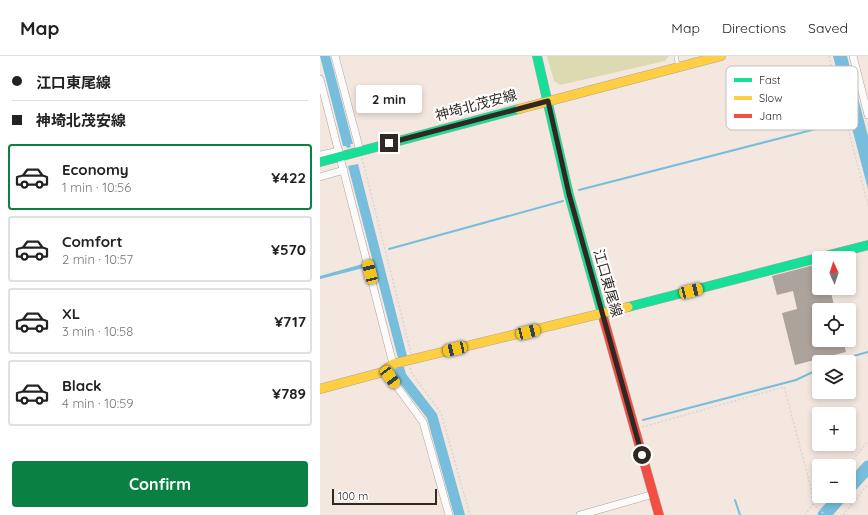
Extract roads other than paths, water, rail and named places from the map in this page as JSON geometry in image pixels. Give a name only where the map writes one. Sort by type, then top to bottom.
[{"type":"street","points":[[335,56],[360,151]]},
{"type":"street","name":"江口東尾線","points":[[537,56],[569,194],[659,515]]},
{"type":"street","name":"神埼北茂安線","points":[[320,162],[339,154],[360,151],[721,56]]},
{"type":"street","points":[[853,56],[856,66]]},
{"type":"street","points":[[858,76],[868,115]]},
{"type":"street","points":[[320,79],[339,154],[399,364]]},
{"type":"street","points":[[320,155],[339,154]]},
{"type":"street","points":[[320,177],[344,170]]},
{"type":"street","points":[[320,389],[399,364],[602,314],[868,245]]},
{"type":"street","points":[[399,364],[390,377],[423,422],[449,515]]},
{"type":"street","points":[[580,515],[654,494]]},
{"type":"lane","points":[[676,56],[678,67]]},
{"type":"water","points":[[320,56],[330,56],[353,144],[350,144],[351,147],[347,148],[346,146],[343,146]]},
{"type":"water","points":[[833,56],[847,56],[850,66],[836,66]]},
{"type":"water","points":[[858,98],[868,136],[868,189],[852,130],[858,130]]},
{"type":"water","points":[[358,164],[407,356],[405,356],[401,367],[404,367],[406,374],[437,414],[465,515],[454,515],[427,418],[396,378],[394,370],[401,359],[398,358],[348,166]]},
{"type":"waterway","points":[[579,190],[812,130]]},
{"type":"waterway","points":[[389,249],[563,201]]},
{"type":"waterway","points":[[320,277],[363,265]]},
{"type":"waterway","points":[[320,278],[363,267]]},
{"type":"waterway","points":[[856,355],[868,352]]},
{"type":"waterway","points":[[643,420],[796,380],[812,372]]},
{"type":"waterway","points":[[856,480],[868,467]]},
{"type":"waterway","points":[[735,500],[740,515]]},
{"type":"waterway","points":[[824,515],[835,503]]}]
